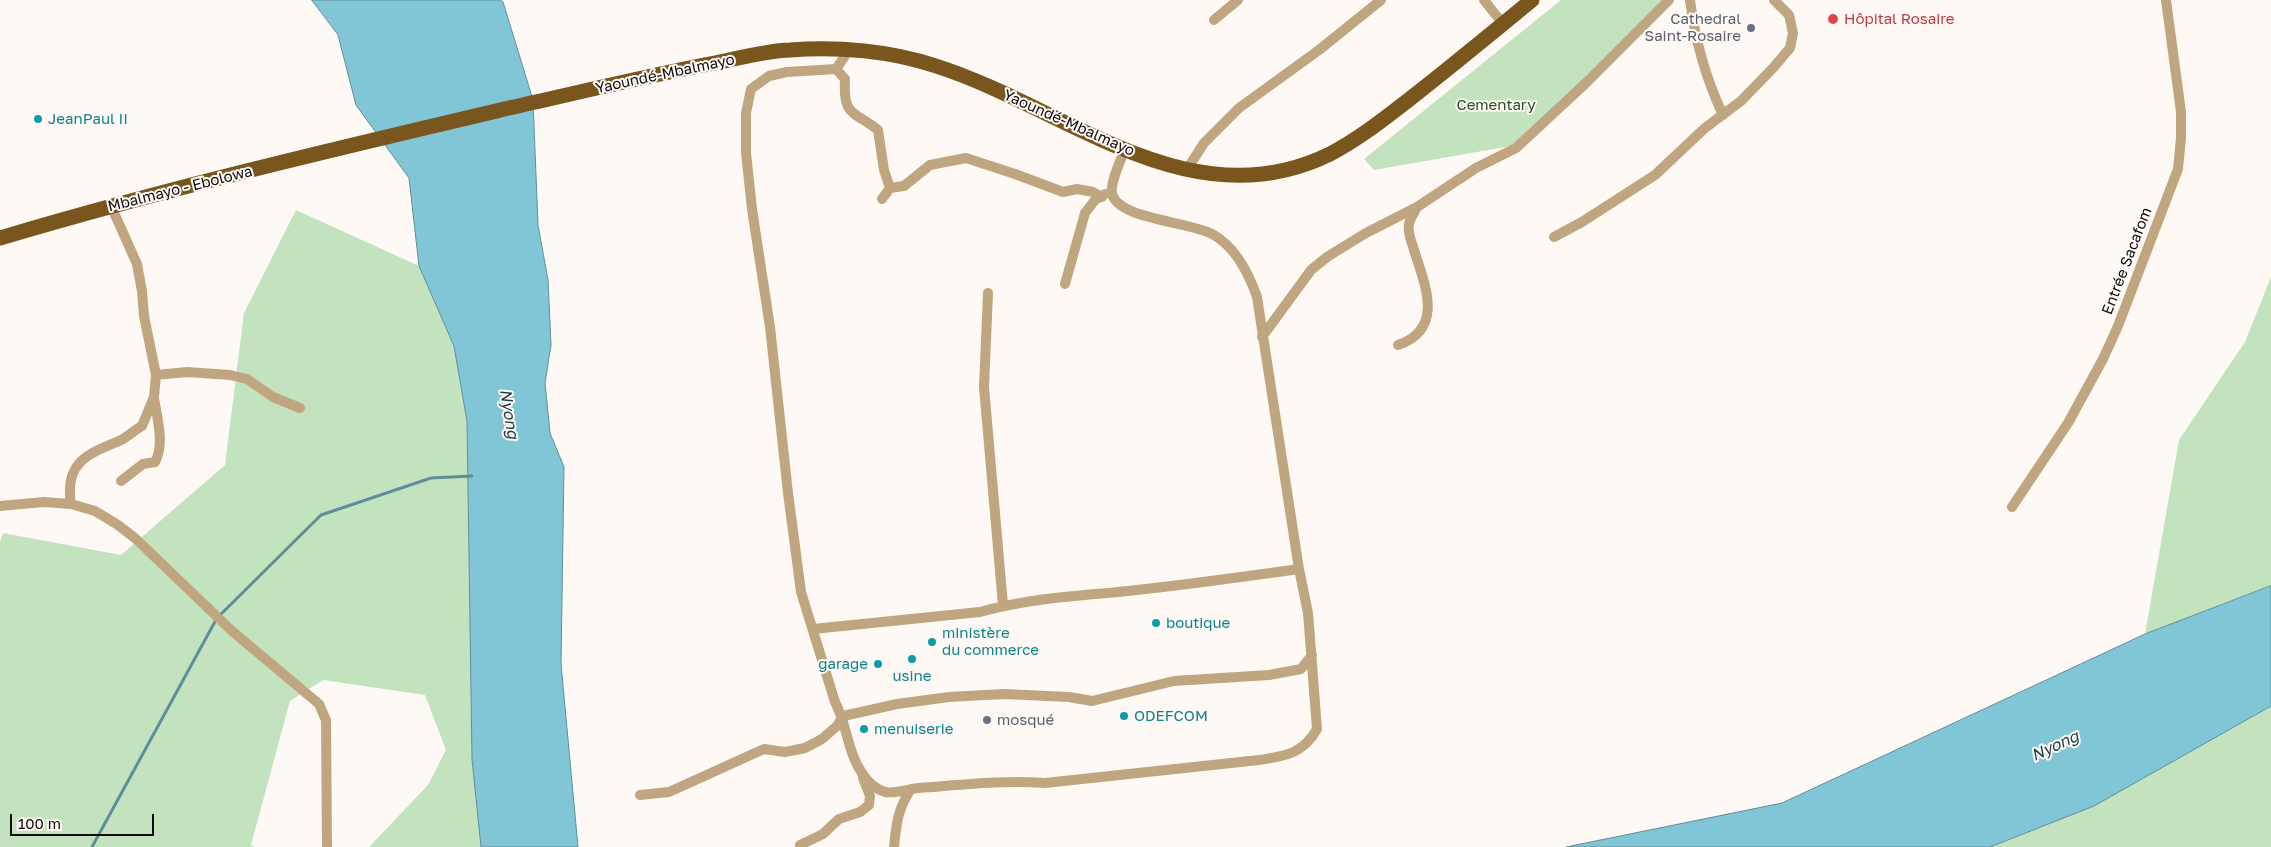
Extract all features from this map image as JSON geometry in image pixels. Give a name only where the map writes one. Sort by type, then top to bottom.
[{"type":"highway","name":"Yaoundé-Mbalmayo","points":[[360,143],[658,74],[786,50],[849,50],[892,55],[936,65],[1158,163],[1214,176],[1266,173],[1298,166],[1328,155],[1382,120],[1532,0]]},
{"type":"highway","name":"Mbalmayo - Ebolowa","points":[[0,238],[111,206],[360,143]]},
{"type":"street","points":[[1214,20],[1238,0]]},
{"type":"street","points":[[1186,170],[1204,143],[1240,108],[1319,50],[1380,0]]},
{"type":"street","points":[[1484,0],[1503,24]]},
{"type":"street","points":[[1262,337],[1311,270],[1327,257],[1366,233],[1417,207],[1476,168],[1516,148],[1586,83],[1669,0]]},
{"type":"street","points":[[1690,0],[1694,32],[1716,100],[1723,115]]},
{"type":"street","points":[[1554,237],[1655,175],[1705,128],[1741,101],[1790,48],[1793,33],[1789,15],[1774,0]]},
{"type":"street","name":"Entrée Sacafom","points":[[2012,507],[2068,423],[2103,359],[2118,326],[2178,170],[2181,138],[2180,112],[2166,0]]},
{"type":"street","points":[[836,69],[849,50]]},
{"type":"street","points":[[836,69],[845,80],[844,99],[847,108],[878,130],[884,170],[890,188]]},
{"type":"street","points":[[800,845],[823,834],[839,819],[860,812],[870,805],[870,796],[846,732],[843,716],[835,702],[801,592],[770,327],[747,162],[746,113],[752,89],[769,76],[787,72],[836,69]]},
{"type":"street","points":[[1065,284],[1085,214],[1095,200],[1102,197],[1111,188],[1125,149]]},
{"type":"street","points":[[882,199],[890,188],[904,186],[930,165],[966,158],[1062,192],[1076,189],[1093,192],[1102,197]]},
{"type":"street","points":[[861,772],[868,781],[884,792],[1018,781],[1044,783],[1069,779],[1135,775],[1258,760],[1290,754],[1309,743],[1317,729],[1308,613],[1299,569],[1257,297],[1250,278],[1226,244],[1202,229],[1128,211],[1114,201],[1111,188]]},
{"type":"street","points":[[111,206],[138,264],[144,316],[156,375],[154,397],[160,442],[159,454],[155,462],[143,464],[120,481]]},
{"type":"street","points":[[1398,345],[1415,337],[1429,315],[1425,284],[1409,231],[1409,225],[1417,207]]},
{"type":"street","points":[[988,293],[984,387],[1003,605]]},
{"type":"street","points":[[156,375],[188,372],[247,379],[273,397],[300,408]]},
{"type":"street","points":[[71,504],[68,489],[71,476],[78,463],[103,447],[122,440],[130,432],[142,426],[154,397]]},
{"type":"street","points":[[0,506],[44,502],[71,504],[95,511],[118,525],[136,539],[232,631],[319,704],[326,720],[326,847]]},
{"type":"street","points":[[813,629],[980,612],[1003,605],[1054,597],[1128,591],[1299,569]]},
{"type":"street","points":[[640,795],[669,792],[764,748],[785,752],[805,748],[822,739],[837,726],[843,716],[897,704],[948,697],[1004,694],[1069,697],[1092,701],[1174,681],[1251,677],[1301,669],[1312,655]]},
{"type":"street","points":[[894,847],[896,820],[902,803],[911,789]]},
{"type":"green space","name":"Cementary","points":[[1561,0],[1673,0],[1511,146],[1374,170],[1364,159]]},
{"type":"green space","points":[[296,210],[419,266],[454,346],[467,421],[472,759],[481,847],[369,847],[428,785],[446,750],[425,695],[323,680],[290,701],[251,845],[255,847],[0,847],[0,542],[3,533],[121,555],[225,465],[244,313]]},
{"type":"green space","points":[[2271,277],[2271,586],[2145,634],[2179,440],[2245,342]]},
{"type":"green space","points":[[2271,706],[2271,847],[1990,847],[2094,806]]},
{"type":"water","name":"Nyong","points":[[312,0],[500,0],[503,2],[533,100],[538,225],[548,280],[551,345],[545,383],[550,433],[564,467],[561,664],[578,847],[481,847],[472,759],[467,421],[454,346],[419,266],[409,178],[356,105],[338,35]]},
{"type":"water","name":"Nyong","points":[[2271,586],[2271,706],[2094,806],[1990,847],[1566,847],[1782,803],[2145,634]]},
{"type":"waterway","points":[[92,847],[217,618],[321,515],[431,478],[472,476]]},
{"type":"place","name":"Hôpital Rosaire","points":[[1833,19]]},
{"type":"place","name":"Cathedral Saint-Rosaire","points":[[1751,28]]},
{"type":"place","name":"JeanPaul II","points":[[38,119]]},
{"type":"place","name":"boutique","points":[[1156,623]]},
{"type":"place","name":"ministère du commerce","points":[[932,642]]},
{"type":"place","name":"usine","points":[[912,659]]},
{"type":"place","name":"garage","points":[[878,664]]},
{"type":"place","name":"ODEFCOM","points":[[1124,716]]},
{"type":"place","name":"mosqué","points":[[987,720]]},
{"type":"place","name":"menuiserie","points":[[864,729]]}]
